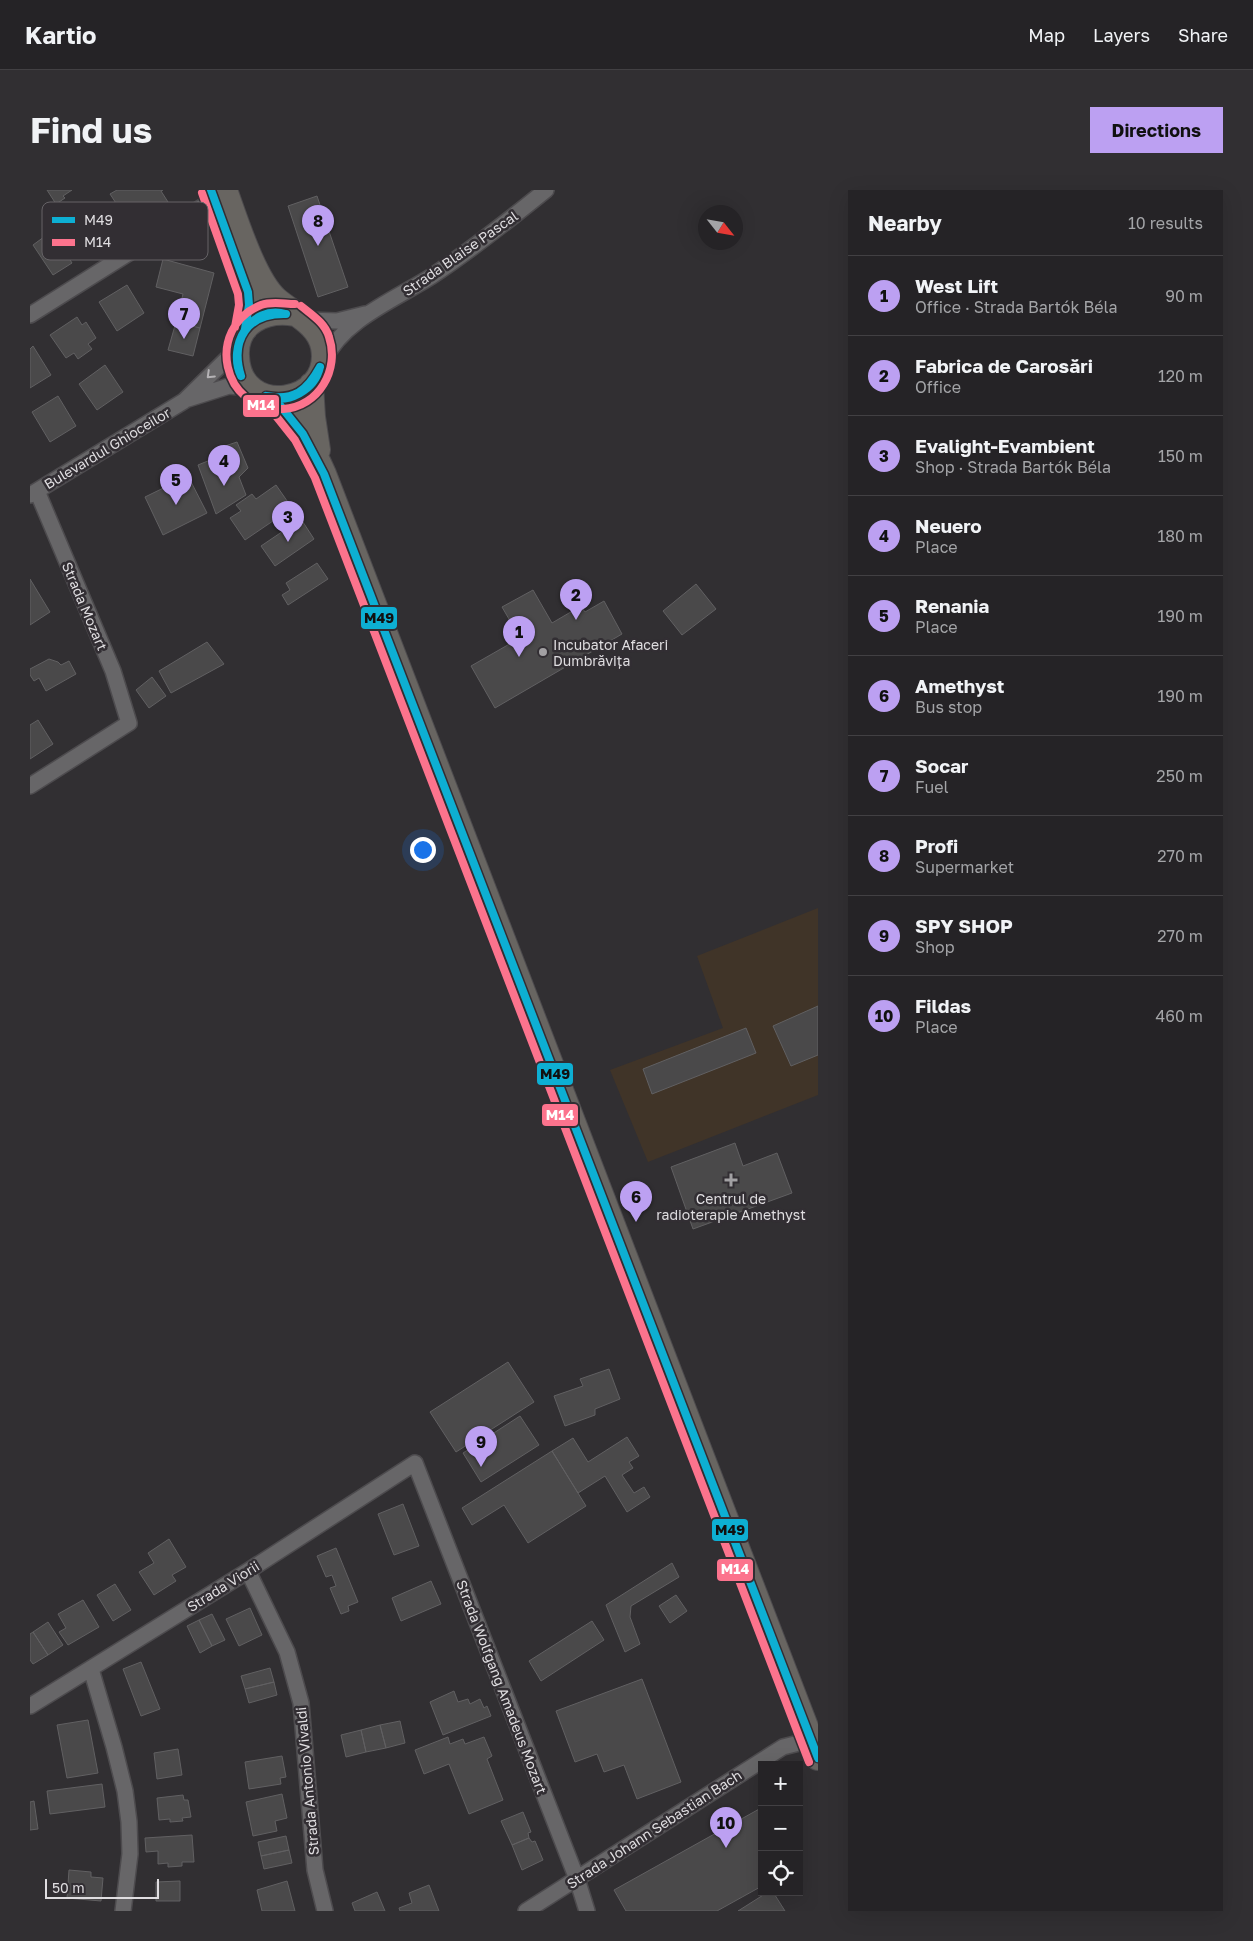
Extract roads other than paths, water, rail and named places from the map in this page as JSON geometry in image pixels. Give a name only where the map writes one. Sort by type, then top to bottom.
[{"type":"main road","points":[[217,193],[264,286],[277,300],[317,332],[323,347],[323,363],[319,375],[312,385],[301,394],[275,399],[263,396],[251,388],[239,371],[237,364],[241,339],[249,311],[248,292],[217,193]]},
{"type":"main road","points":[[241,339],[255,320],[268,314],[281,312],[300,317]]},
{"type":"main road","points":[[312,385],[313,417],[324,474]]},
{"type":"main road","points":[[275,399],[306,438],[324,474],[814,1749]]},
{"type":"street","name":"Strada Blaise Pascal","points":[[323,363],[329,349],[338,339],[371,312],[432,275],[546,190]]},
{"type":"street","points":[[203,202],[217,193]]},
{"type":"street","points":[[30,315],[114,260]]},
{"type":"street","name":"Strada Blaise Pascal","points":[[300,317],[337,320],[371,312]]},
{"type":"street","name":"Bulevardul Ghioceilor","points":[[184,400],[241,339]]},
{"type":"street","name":"Bulevardul Ghioceilor","points":[[33,493],[184,400],[229,386],[251,388]]},
{"type":"street","name":"Strada Mozart","points":[[30,786],[129,723],[113,671],[33,493]]},
{"type":"street","name":"Strada Viorii","points":[[30,1706],[248,1571],[415,1463]]},
{"type":"street","name":"Strada Wolfgang Amadeus Mozart","points":[[415,1463],[577,1879],[587,1911]]},
{"type":"street","name":"Strada Antonio Vivaldi","points":[[248,1571],[287,1652],[301,1704],[314,1870],[325,1911]]},
{"type":"street","points":[[90,1668],[125,1791],[129,1822],[130,1854],[123,1911]]},
{"type":"street","name":"Strada Johann Sebastian Bach","points":[[526,1911],[783,1747],[814,1749]]},
{"type":"place","name":"Profi","points":[[318,246]]},
{"type":"place","name":"Socar","points":[[184,339]]},
{"type":"place","name":"Neuero","points":[[224,486]]},
{"type":"place","name":"Renania","points":[[176,505]]},
{"type":"place","name":"Evalight-Evambient","points":[[288,542]]},
{"type":"place","name":"Fabrica de Carosări","points":[[576,620]]},
{"type":"place","name":"Incubator Afaceri Dumbrăvița","points":[[543,652]]},
{"type":"place","name":"West Lift","points":[[519,657]]},
{"type":"place","name":"Centrul de radioterapie Amethyst","points":[[731,1180]]},
{"type":"place","name":"Amethyst","points":[[636,1222]]},
{"type":"place","name":"SPY SHOP","points":[[481,1467]]},
{"type":"place","name":"Fildas","points":[[726,1848]]}]
